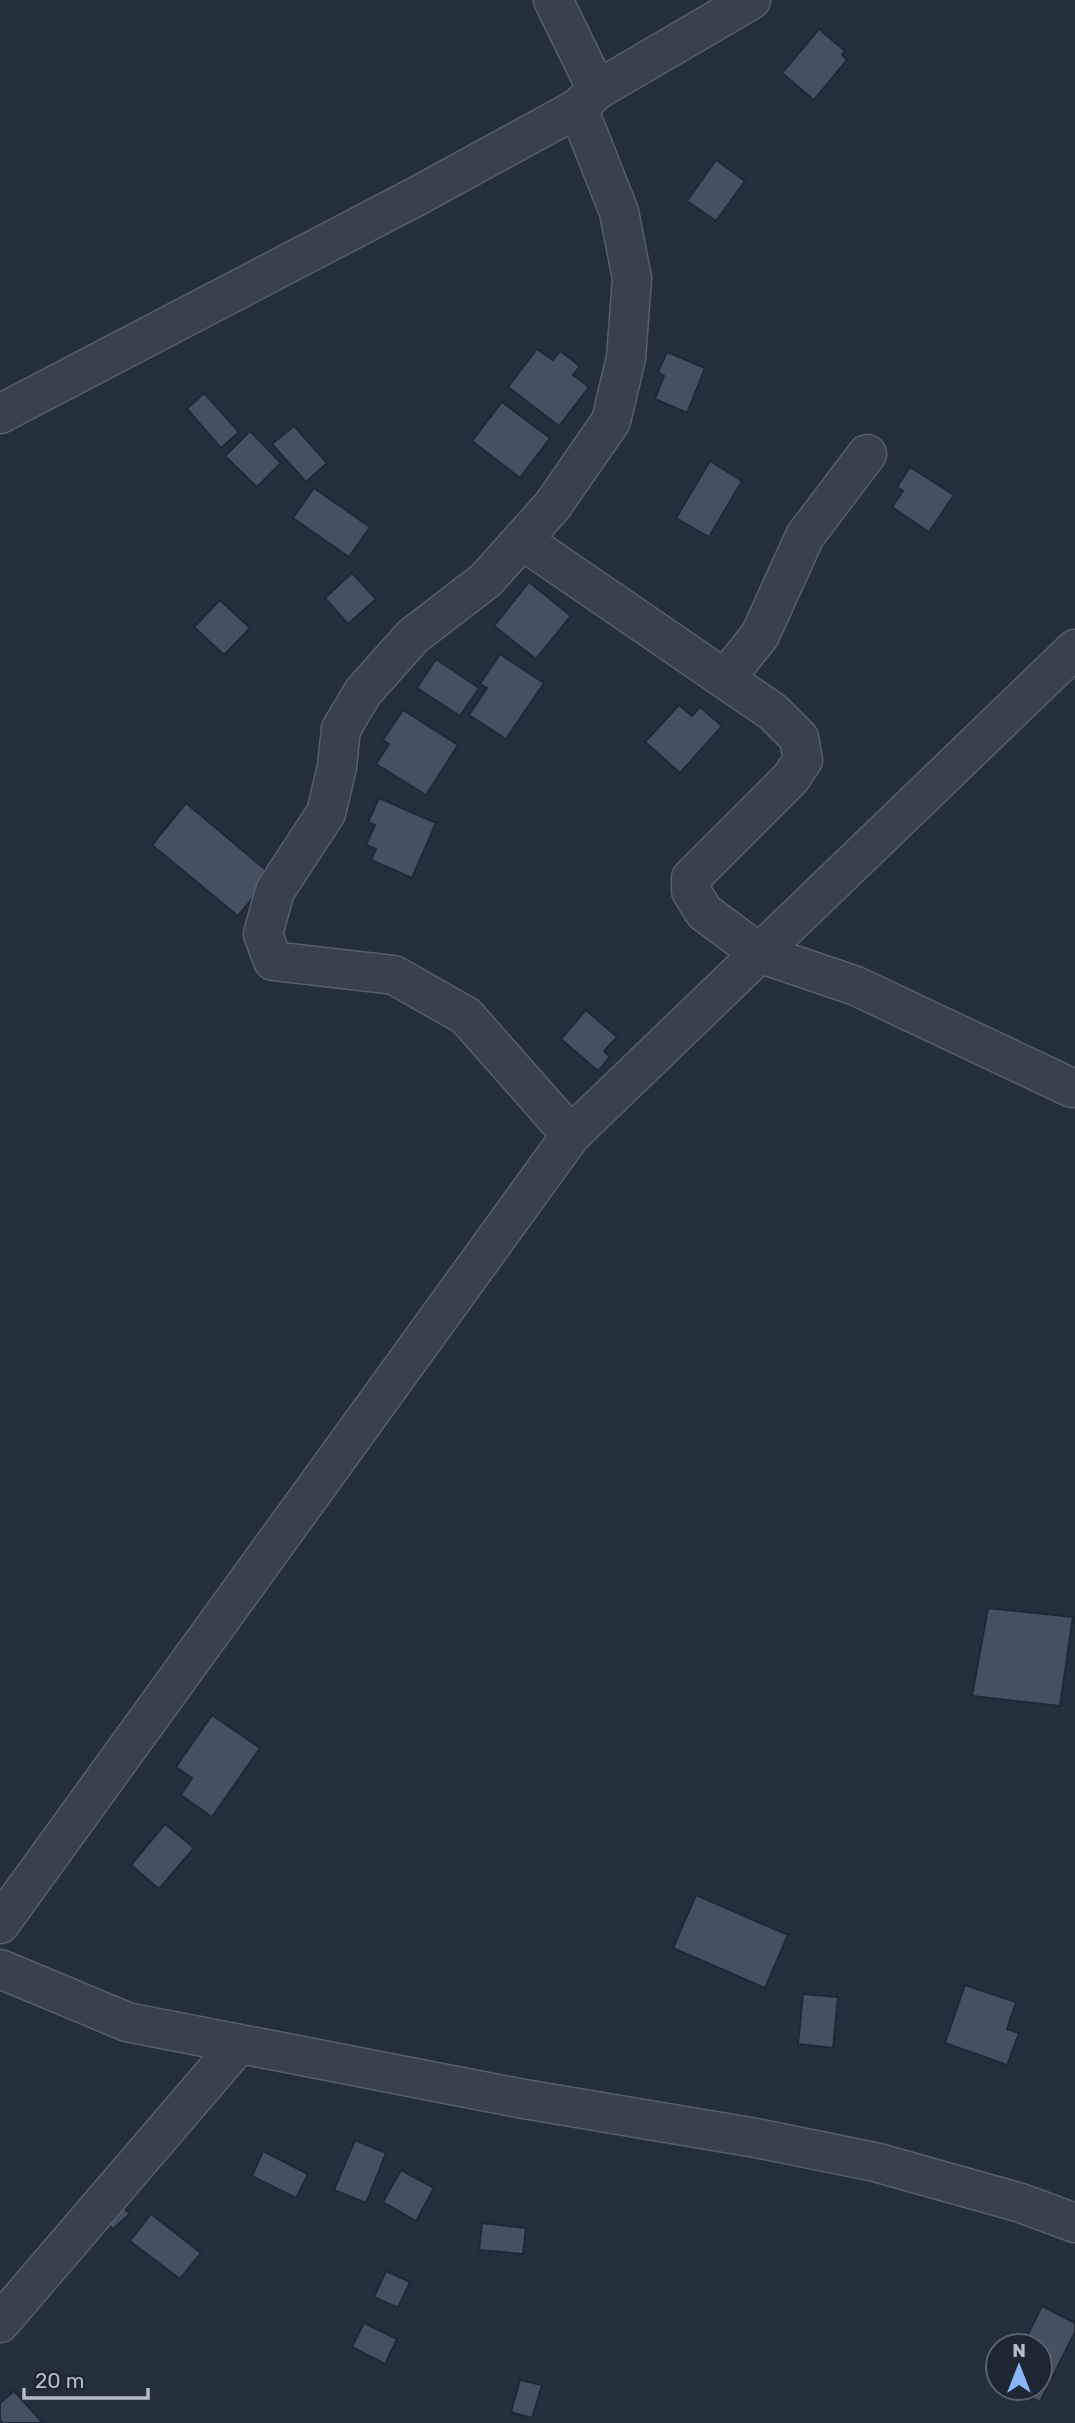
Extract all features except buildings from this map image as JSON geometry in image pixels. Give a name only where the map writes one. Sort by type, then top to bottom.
[{"type":"street","points":[[553,0],[587,99],[619,212],[632,278],[626,358],[611,421],[553,505],[486,580],[413,636],[363,692],[341,729],[337,767],[326,813],[275,891],[263,934],[273,961],[394,975],[466,1016],[571,1135]]},
{"type":"street","points":[[0,414],[407,202],[587,99],[751,0]]},
{"type":"street","points":[[724,679],[760,635],[805,536],[867,454]]},
{"type":"street","points":[[522,540],[773,712],[799,738],[803,760],[791,778],[691,878],[691,891],[705,912],[759,953],[856,986],[1072,1088]]},
{"type":"street","points":[[0,1924],[571,1135],[1075,649]]},
{"type":"street","points":[[0,1969],[127,2022],[524,2099],[756,2138],[875,2162],[1021,2203],[1075,2223]]},
{"type":"street","points":[[0,2323],[239,2044]]}]
